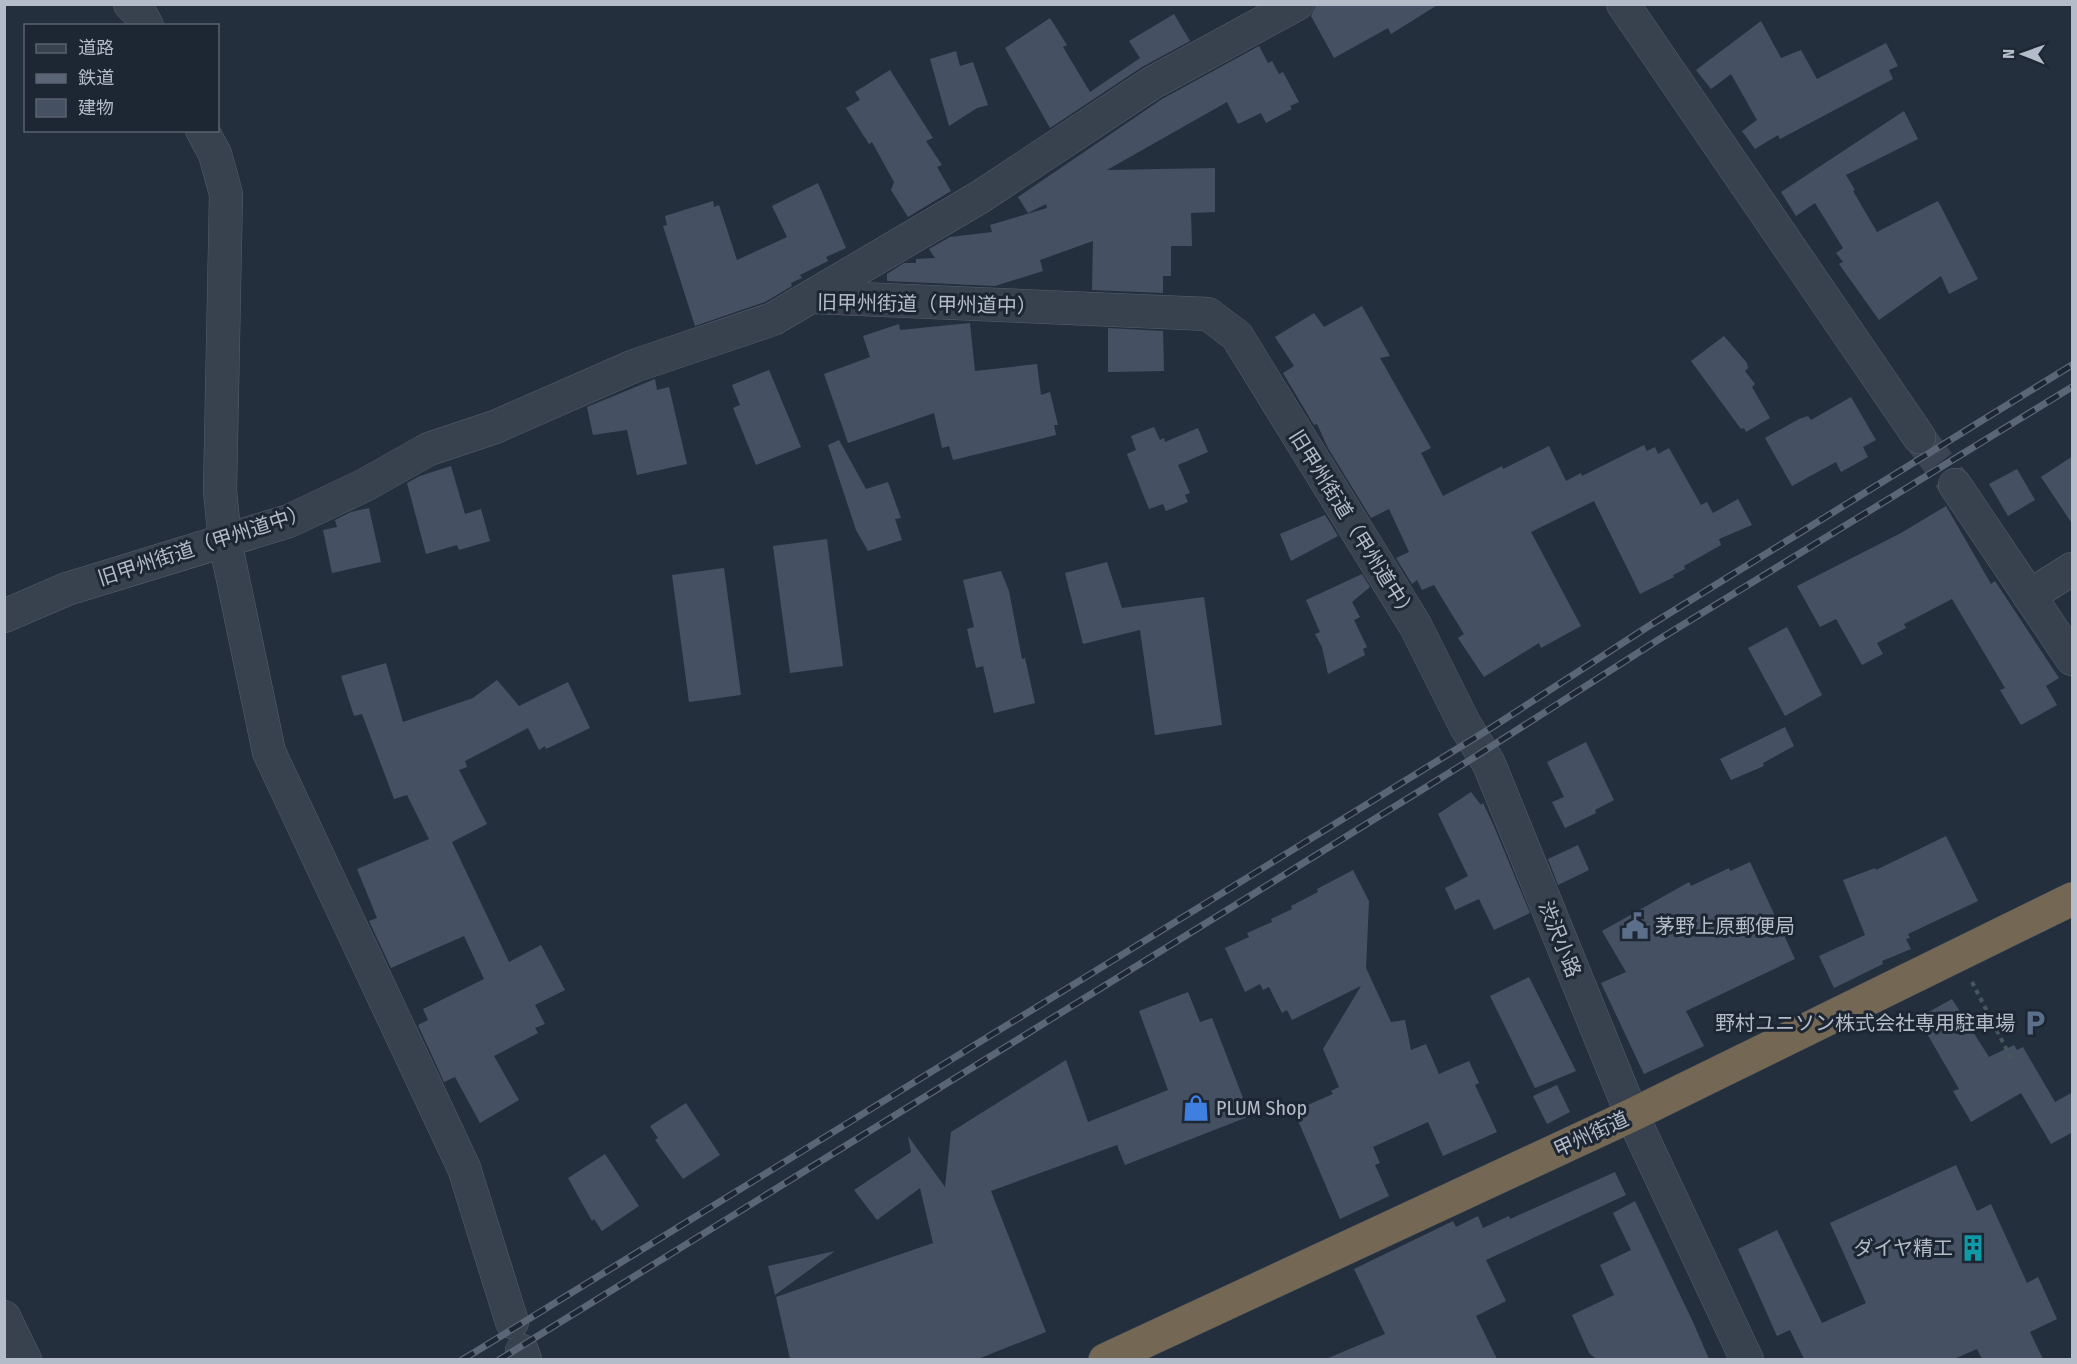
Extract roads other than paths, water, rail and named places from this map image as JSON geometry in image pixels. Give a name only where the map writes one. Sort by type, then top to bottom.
[{"type":"highway","name":"甲州街道","points":[[1106,1359],[1632,1115],[2073,899]]},
{"type":"street","points":[[129,4],[141,15],[146,24]]},
{"type":"street","points":[[814,297],[980,197],[1152,83],[1297,4]]},
{"type":"street","points":[[1623,4],[1919,437]]},
{"type":"street","points":[[203,132],[214,154],[226,194],[220,490],[225,540],[268,752],[464,1168],[520,1344]]},
{"type":"street","name":"旧甲州街道（甲州道中）","points":[[4,616],[67,589],[289,521],[365,485],[429,449],[495,427],[634,366],[773,320],[814,297],[1209,314],[1237,336],[1415,625],[1465,725],[1489,764]]},
{"type":"street","points":[[1955,485],[2073,659]]},
{"type":"street","points":[[2030,596],[2073,569]]},
{"type":"street","name":"渋沢小路","points":[[1489,764],[1632,1115],[1747,1359]]},
{"type":"street","points":[[4,1317],[25,1359]]},
{"type":"tunnel","points":[[1919,437],[1955,485]]},
{"type":"railway","points":[[462,1360],[1491,728],[1652,624],[2072,365]]},
{"type":"railway","points":[[499,1360],[1470,760],[1658,640],[2072,387]]},
{"type":"place","name":"茅野上原郵便局","points":[[1635,926]]},
{"type":"place","name":"野村ユニソン株式会社専用駐車場","points":[[2035,1023]]},
{"type":"place","name":"PLUM Shop","points":[[1196,1108]]},
{"type":"place","name":"ダイヤ精工","points":[[1973,1248]]}]
